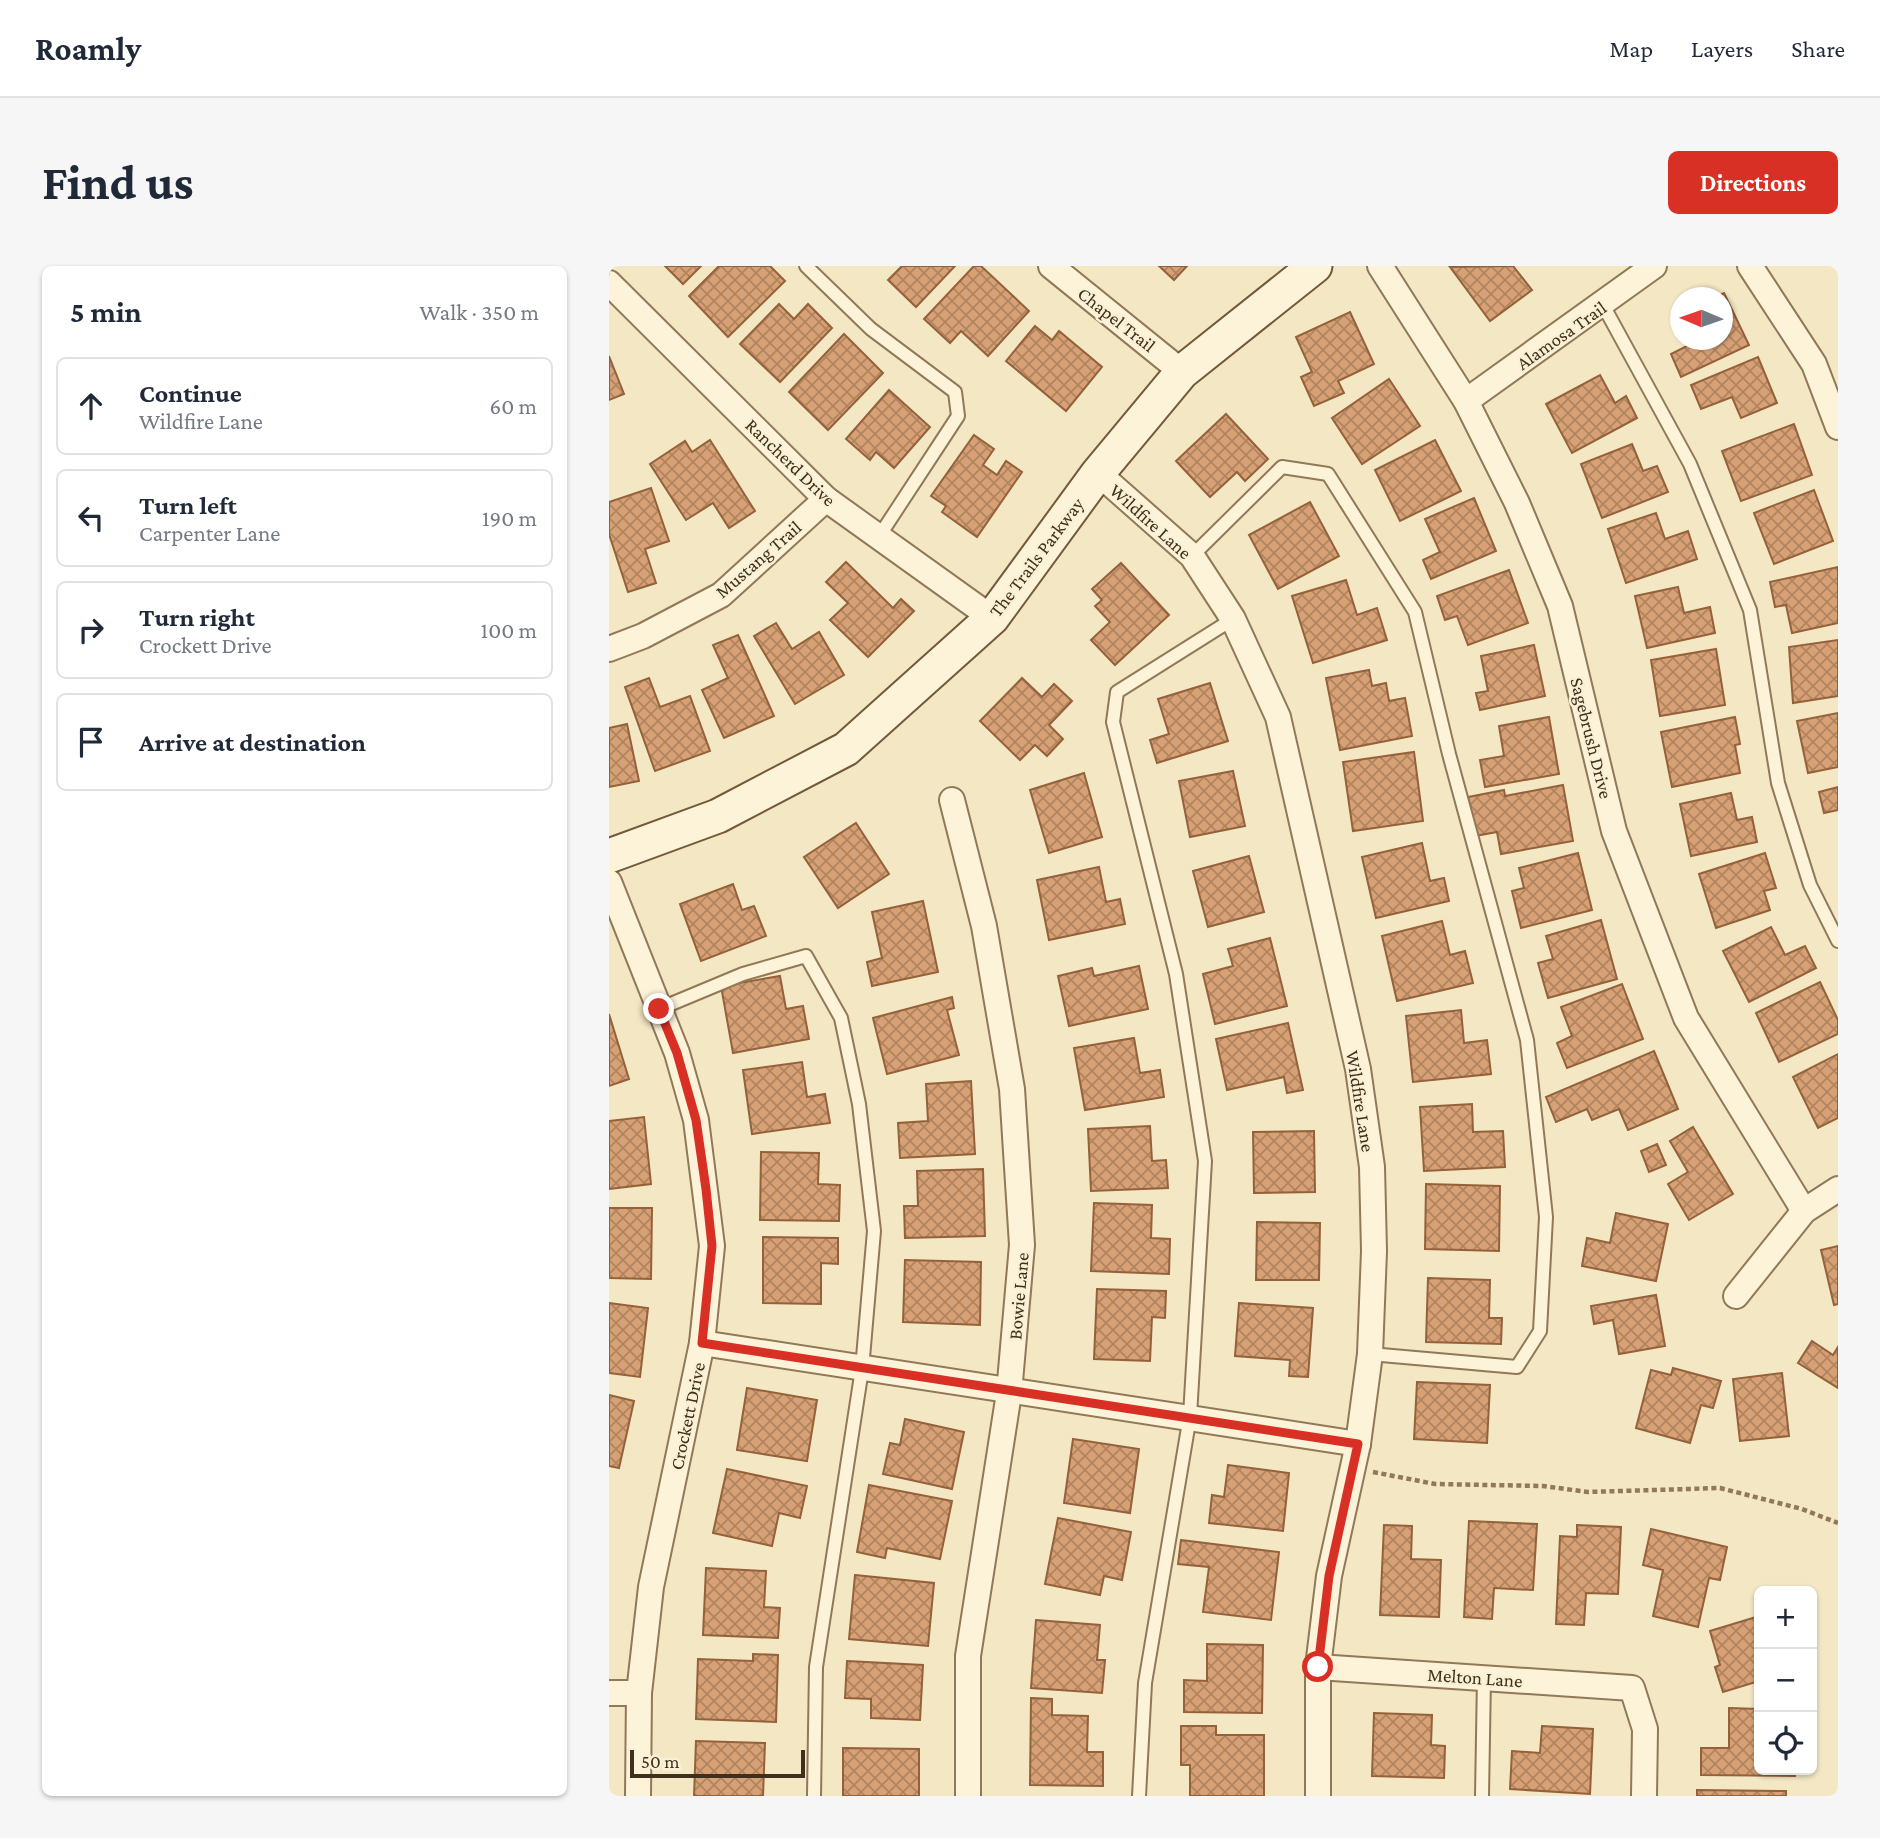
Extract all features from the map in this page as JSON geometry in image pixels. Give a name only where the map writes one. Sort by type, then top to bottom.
[{"type":"street","name":"Chapel Trail","points":[[1051,266],[1182,372]]},
{"type":"street","name":"The Trails Parkway","points":[[609,856],[718,816],[846,748],[992,618],[1098,473],[1182,372],[1315,266]]},
{"type":"street","name":"Sagebrush Drive","points":[[1380,266],[1466,401],[1517,503],[1560,606],[1614,831],[1686,1018],[1804,1211]]},
{"type":"street","name":"Alamosa Trail","points":[[1466,401],[1654,266]]},
{"type":"street","points":[[1750,266],[1814,364],[1838,427]]},
{"type":"street","name":"Rancherd Drive","points":[[609,284],[826,499],[992,618]]},
{"type":"street","name":"Wildfire Lane","points":[[1098,473],[1192,556],[1233,619],[1278,716],[1358,1069],[1371,1167],[1374,1251],[1370,1353],[1358,1444],[1329,1576],[1318,1667],[1318,1796]]},
{"type":"street","name":"Mustang Trail","points":[[609,649],[643,636],[721,595],[826,499]]},
{"type":"street","name":"Bowie Lane","points":[[952,800],[984,926],[1012,1089],[1022,1245],[1009,1393],[968,1656],[968,1796]]},
{"type":"street","name":"Crockett Drive","points":[[609,882],[677,1053],[696,1120],[712,1246],[702,1343],[651,1587],[639,1693],[638,1796]]},
{"type":"street","points":[[1736,1296],[1804,1211],[1838,1189]]},
{"type":"street","points":[[702,1343],[1009,1393],[1190,1416],[1358,1444]]},
{"type":"street","name":"Melton Lane","points":[[1318,1667],[1632,1688],[1646,1729],[1644,1796]]},
{"type":"street","points":[[609,1693],[639,1693]]},
{"type":"lane","points":[[806,266],[871,328],[955,392],[958,416],[878,538]]},
{"type":"lane","points":[[1603,305],[1690,464],[1750,610],[1778,783],[1810,885],[1838,940]]},
{"type":"lane","points":[[1192,556],[1282,467],[1328,474],[1415,612],[1449,754],[1527,1041],[1546,1217],[1540,1331],[1517,1367],[1370,1353]]},
{"type":"lane","points":[[1139,1796],[1145,1683],[1190,1416],[1205,1161],[1176,974],[1113,722],[1117,692],[1233,619]]},
{"type":"lane","points":[[659,1009],[743,974],[806,956],[841,1018],[859,1104],[874,1231],[862,1369],[816,1667],[814,1796]]},
{"type":"lane","points":[[1482,1796],[1484,1677]]},
{"type":"path","points":[[1351,1468],[1435,1484],[1543,1486],[1588,1492],[1720,1488],[1803,1509],[1838,1522]]},
{"type":"building","points":[[665,266],[701,266],[683,284]]},
{"type":"building","points":[[719,266],[770,266],[785,281],[728,337],[689,296]]},
{"type":"building","points":[[902,266],[955,266],[916,307],[888,280]]},
{"type":"building","points":[[974,266],[981,266],[1029,311],[988,356],[961,331],[950,343],[924,319]]},
{"type":"building","points":[[1159,266],[1187,266],[1174,280]]},
{"type":"building","points":[[1513,266],[1532,290],[1490,321],[1450,267]]},
{"type":"building","points":[[779,304],[794,319],[808,304],[832,328],[780,382],[740,344]]},
{"type":"building","points":[[1350,312],[1374,364],[1338,381],[1344,393],[1314,406],[1301,377],[1312,372],[1296,337]]},
{"type":"building","points":[[1733,312],[1749,345],[1681,377],[1671,354],[1679,350],[1733,350]]},
{"type":"building","points":[[1035,326],[1052,340],[1059,331],[1102,367],[1066,411],[1006,361]]},
{"type":"building","points":[[844,334],[883,373],[828,430],[789,392]]},
{"type":"building","points":[[609,356],[624,394],[609,400]]},
{"type":"building","points":[[1758,357],[1777,403],[1741,418],[1732,397],[1701,409],[1691,385]]},
{"type":"building","points":[[1600,375],[1615,403],[1626,396],[1637,418],[1572,453],[1546,404]]},
{"type":"building","points":[[1389,379],[1420,426],[1362,464],[1332,418]]},
{"type":"building","points":[[889,390],[930,427],[894,468],[876,452],[870,460],[846,439]]},
{"type":"building","points":[[1226,414],[1268,459],[1245,481],[1237,472],[1210,497],[1176,461]]},
{"type":"building","points":[[1794,424],[1812,475],[1741,501],[1722,451]]},
{"type":"building","points":[[974,435],[994,449],[983,465],[997,475],[1006,461],[1022,472],[977,537],[942,512],[946,506],[931,496]]},
{"type":"building","points":[[710,440],[755,511],[729,528],[713,503],[686,520],[650,464],[685,441],[692,452]]},
{"type":"building","points":[[1435,440],[1461,491],[1400,521],[1375,470]]},
{"type":"building","points":[[1632,444],[1643,471],[1657,466],[1668,492],[1602,518],[1581,464]]},
{"type":"building","points":[[651,488],[669,541],[645,549],[656,583],[628,592],[609,534],[609,502]]},
{"type":"building","points":[[1814,490],[1833,541],[1774,564],[1754,513]]},
{"type":"building","points":[[1474,498],[1496,551],[1431,579],[1423,560],[1440,552],[1425,519]]},
{"type":"building","points":[[1310,502],[1339,556],[1278,589],[1249,535]]},
{"type":"building","points":[[1656,513],[1665,539],[1688,531],[1697,559],[1626,583],[1608,529]]},
{"type":"building","points":[[846,562],[893,608],[901,599],[914,611],[868,657],[830,620],[848,603],[826,582]]},
{"type":"building","points":[[1121,563],[1169,615],[1115,665],[1091,640],[1110,622],[1095,606],[1102,600],[1092,589]]},
{"type":"building","points":[[1838,567],[1838,623],[1792,633],[1786,605],[1775,607],[1770,582]]},
{"type":"building","points":[[1509,570],[1528,623],[1468,645],[1457,616],[1445,620],[1437,596]]},
{"type":"building","points":[[1346,580],[1357,615],[1377,608],[1387,640],[1313,663],[1292,596]]},
{"type":"building","points":[[1678,587],[1684,613],[1710,607],[1715,633],[1647,648],[1635,596]]},
{"type":"building","points":[[776,623],[792,649],[819,632],[844,675],[795,704],[754,636]]},
{"type":"building","points":[[738,635],[774,716],[724,738],[702,690],[728,678],[713,645]]},
{"type":"building","points":[[1838,640],[1838,696],[1793,703],[1789,647]]},
{"type":"building","points":[[1534,645],[1545,696],[1480,710],[1476,693],[1488,691],[1481,656]]},
{"type":"building","points":[[1716,649],[1725,705],[1660,716],[1651,660]]},
{"type":"building","points":[[1369,670],[1372,686],[1386,683],[1389,701],[1405,698],[1412,736],[1340,750],[1326,678]]},
{"type":"building","points":[[649,678],[660,707],[690,696],[710,751],[655,771],[625,687]]},
{"type":"building","points":[[1022,678],[1042,697],[1054,684],[1072,701],[1049,725],[1063,739],[1047,756],[1035,745],[1020,760],[980,721]]},
{"type":"building","points":[[1210,683],[1228,741],[1157,763],[1150,740],[1169,734],[1158,699]]},
{"type":"building","points":[[1838,713],[1838,767],[1808,773],[1797,721]]},
{"type":"building","points":[[1549,717],[1559,774],[1485,787],[1480,760],[1504,756],[1499,726]]},
{"type":"building","points":[[1735,717],[1740,744],[1735,745],[1740,773],[1672,787],[1661,732]]},
{"type":"building","points":[[627,724],[639,781],[609,787],[609,728]]},
{"type":"building","points":[[1414,752],[1423,821],[1353,831],[1343,762]]},
{"type":"building","points":[[1233,771],[1245,826],[1190,837],[1179,781]]},
{"type":"building","points":[[1084,773],[1102,837],[1049,853],[1030,790]]},
{"type":"building","points":[[1563,785],[1573,841],[1501,854],[1497,832],[1475,836],[1468,797],[1504,790],[1505,796]]},
{"type":"building","points":[[1838,787],[1838,810],[1824,813],[1819,792]]},
{"type":"building","points":[[1731,793],[1737,820],[1752,817],[1757,842],[1691,856],[1680,804]]},
{"type":"building","points":[[856,823],[889,874],[838,908],[804,857]]},
{"type":"building","points":[[1422,843],[1430,881],[1444,878],[1449,901],[1376,918],[1362,857]]},
{"type":"building","points":[[1578,853],[1592,910],[1521,928],[1512,891],[1524,888],[1519,868]]},
{"type":"building","points":[[1765,853],[1776,888],[1764,891],[1770,910],[1716,928],[1699,874]]},
{"type":"building","points":[[1249,856],[1264,912],[1208,927],[1193,871]]},
{"type":"building","points":[[1099,867],[1106,902],[1120,899],[1125,924],[1049,940],[1037,880]]},
{"type":"building","points":[[733,884],[742,910],[754,906],[766,936],[701,961],[680,904]]},
{"type":"building","points":[[923,901],[938,972],[872,986],[867,962],[882,958],[872,912]]},
{"type":"building","points":[[1601,920],[1617,979],[1548,998],[1538,963],[1553,959],[1546,936]]},
{"type":"building","points":[[1442,921],[1450,955],[1465,951],[1473,983],[1397,1001],[1382,936]]},
{"type":"building","points":[[1771,927],[1785,955],[1805,946],[1816,968],[1749,1002],[1723,951]]},
{"type":"building","points":[[1270,938],[1287,1006],[1215,1024],[1203,974],[1233,966],[1228,949]]},
{"type":"building","points":[[1139,966],[1148,1009],[1069,1026],[1058,976],[1092,968],[1094,976]]},
{"type":"building","points":[[780,976],[786,1009],[803,1006],[809,1039],[733,1053],[721,986]]},
{"type":"building","points":[[1820,982],[1838,1020],[1838,1034],[1779,1062],[1756,1013]]},
{"type":"building","points":[[1622,984],[1643,1039],[1567,1068],[1557,1043],[1572,1036],[1561,1007]]},
{"type":"building","points":[[952,997],[954,1008],[947,1010],[959,1055],[887,1074],[873,1018]]},
{"type":"building","points":[[1461,1010],[1464,1043],[1487,1040],[1491,1074],[1413,1082],[1406,1016]]},
{"type":"building","points":[[609,1014],[629,1079],[609,1086]]},
{"type":"building","points":[[1288,1023],[1303,1090],[1287,1093],[1284,1077],[1227,1090],[1216,1039]]},
{"type":"building","points":[[1134,1038],[1140,1073],[1160,1070],[1164,1097],[1085,1110],[1074,1048]]},
{"type":"building","points":[[1654,1051],[1678,1109],[1628,1130],[1619,1109],[1592,1120],[1587,1109],[1556,1122],[1546,1097]]},
{"type":"building","points":[[1838,1054],[1838,1118],[1818,1128],[1793,1077]]},
{"type":"building","points":[[802,1062],[807,1097],[825,1094],[830,1123],[752,1134],[743,1070]]},
{"type":"building","points":[[971,1081],[975,1154],[900,1158],[898,1123],[928,1121],[926,1084]]},
{"type":"building","points":[[1472,1104],[1473,1132],[1503,1131],[1505,1167],[1424,1171],[1420,1107]]},
{"type":"building","points":[[644,1117],[651,1184],[609,1189],[609,1121]]},
{"type":"building","points":[[1150,1126],[1152,1161],[1166,1160],[1168,1188],[1091,1191],[1088,1129]]},
{"type":"building","points":[[1693,1127],[1733,1194],[1689,1220],[1668,1184],[1688,1172],[1670,1141]]},
{"type":"building","points":[[1314,1131],[1315,1192],[1254,1193],[1253,1132]]},
{"type":"building","points":[[1657,1144],[1666,1165],[1649,1172],[1641,1151]]},
{"type":"building","points":[[761,1152],[819,1153],[818,1184],[840,1185],[839,1221],[760,1220]]},
{"type":"building","points":[[983,1169],[985,1236],[905,1238],[904,1206],[918,1206],[917,1171]]},
{"type":"building","points":[[1426,1184],[1500,1186],[1499,1251],[1425,1249]]},
{"type":"building","points":[[1094,1203],[1152,1205],[1151,1238],[1170,1239],[1169,1274],[1091,1271]]},
{"type":"building","points":[[609,1208],[652,1208],[651,1279],[609,1278]]},
{"type":"building","points":[[1616,1213],[1668,1224],[1656,1281],[1582,1266],[1587,1238],[1610,1243]]},
{"type":"building","points":[[1257,1222],[1320,1223],[1319,1280],[1256,1280]]},
{"type":"building","points":[[763,1237],[838,1238],[838,1264],[821,1263],[821,1304],[763,1303]]},
{"type":"building","points":[[1838,1246],[1838,1304],[1834,1305],[1821,1250]]},
{"type":"building","points":[[905,1260],[981,1262],[980,1325],[903,1322]]},
{"type":"building","points":[[1428,1278],[1490,1280],[1489,1318],[1502,1318],[1501,1344],[1426,1342]]},
{"type":"building","points":[[1097,1289],[1166,1291],[1165,1318],[1152,1317],[1150,1361],[1094,1359]]},
{"type":"building","points":[[1656,1295],[1665,1346],[1619,1354],[1613,1320],[1594,1324],[1591,1306]]},
{"type":"building","points":[[609,1303],[648,1308],[640,1377],[609,1373]]},
{"type":"building","points":[[1239,1303],[1313,1308],[1308,1377],[1289,1376],[1290,1360],[1235,1356]]},
{"type":"building","points":[[1812,1341],[1833,1355],[1838,1347],[1838,1388],[1798,1363]]},
{"type":"building","points":[[1673,1368],[1721,1381],[1713,1408],[1701,1405],[1690,1443],[1636,1428],[1651,1370],[1671,1375]]},
{"type":"building","points":[[1782,1373],[1789,1436],[1740,1441],[1733,1379]]},
{"type":"building","points":[[1417,1382],[1490,1385],[1487,1443],[1414,1439]]},
{"type":"building","points":[[747,1388],[817,1400],[807,1461],[737,1450]]},
{"type":"building","points":[[609,1395],[634,1401],[619,1468],[609,1466]]},
{"type":"building","points":[[905,1419],[964,1432],[952,1489],[883,1474],[890,1443],[900,1445]]},
{"type":"building","points":[[1073,1439],[1139,1449],[1130,1513],[1064,1503]]},
{"type":"building","points":[[1228,1465],[1289,1473],[1283,1531],[1209,1523],[1212,1495],[1224,1497]]},
{"type":"building","points":[[727,1469],[807,1486],[800,1518],[779,1513],[772,1546],[713,1533]]},
{"type":"building","points":[[869,1485],[952,1501],[940,1559],[887,1548],[885,1558],[857,1552]]},
{"type":"building","points":[[1058,1518],[1131,1532],[1122,1580],[1104,1576],[1100,1595],[1045,1584]]},
{"type":"building","points":[[1469,1521],[1537,1524],[1533,1590],[1494,1588],[1492,1619],[1464,1617]]},
{"type":"building","points":[[1384,1525],[1412,1526],[1411,1559],[1441,1560],[1439,1617],[1380,1615]]},
{"type":"building","points":[[1577,1525],[1621,1527],[1618,1594],[1586,1593],[1584,1625],[1556,1624],[1560,1536],[1577,1537]]},
{"type":"building","points":[[1651,1529],[1727,1547],[1720,1580],[1709,1578],[1698,1627],[1653,1616],[1663,1570],[1643,1565]]},
{"type":"building","points":[[1181,1540],[1279,1552],[1271,1620],[1203,1612],[1209,1567],[1178,1564]]},
{"type":"building","points":[[706,1568],[766,1571],[764,1607],[780,1608],[778,1638],[703,1635]]},
{"type":"building","points":[[855,1575],[934,1583],[928,1646],[849,1639]]},
{"type":"building","points":[[1754,1618],[1754,1683],[1723,1692],[1715,1667],[1720,1665],[1710,1631]]},
{"type":"building","points":[[1036,1620],[1100,1625],[1097,1660],[1105,1660],[1102,1693],[1031,1688]]},
{"type":"building","points":[[1207,1644],[1263,1645],[1262,1713],[1184,1712],[1184,1680],[1207,1681]]},
{"type":"building","points":[[753,1654],[778,1655],[776,1722],[696,1719],[698,1659],[753,1661]]},
{"type":"building","points":[[847,1661],[923,1665],[920,1720],[871,1718],[871,1699],[845,1698]]},
{"type":"building","points":[[1031,1698],[1052,1699],[1052,1715],[1088,1716],[1087,1752],[1103,1752],[1103,1786],[1030,1785]]},
{"type":"building","points":[[1729,1708],[1754,1709],[1754,1775],[1795,1776],[1701,1775],[1701,1748],[1729,1748]]},
{"type":"building","points":[[1374,1713],[1432,1715],[1431,1745],[1445,1746],[1444,1778],[1372,1776]]},
{"type":"building","points":[[1181,1726],[1216,1726],[1216,1735],[1264,1735],[1264,1796],[1190,1796],[1190,1765],[1181,1765]]},
{"type":"building","points":[[1542,1726],[1593,1729],[1590,1794],[1510,1789],[1512,1751],[1540,1753]]},
{"type":"building","points":[[696,1741],[765,1743],[763,1796],[694,1796]]},
{"type":"building","points":[[843,1748],[919,1749],[919,1796],[843,1796]]},
{"type":"building","points":[[1697,1790],[1786,1791],[1786,1796],[1697,1796]]},
{"type":"route","points":[[659,1009],[677,1053],[696,1120],[706,1189],[712,1246],[702,1343],[1009,1393],[1221,1421],[1358,1444],[1329,1576],[1318,1667]]}]
